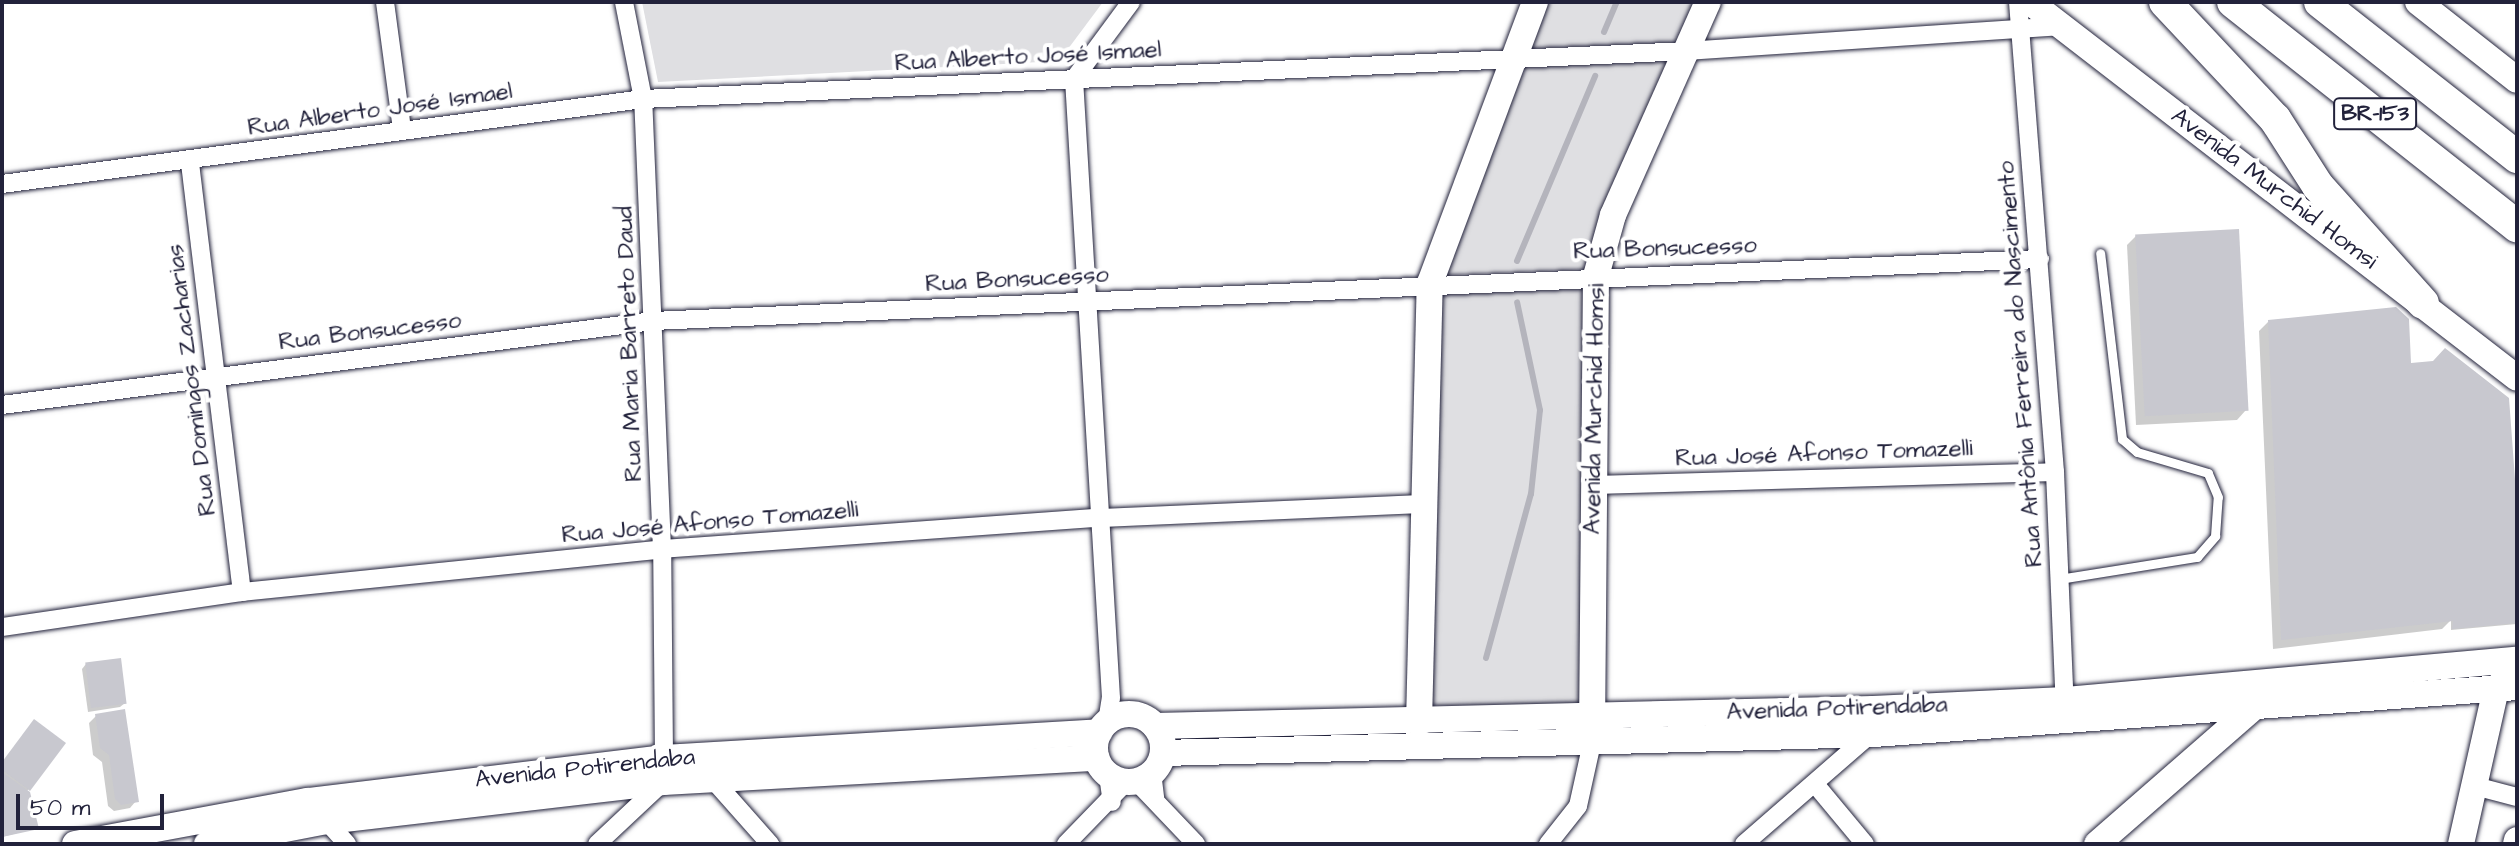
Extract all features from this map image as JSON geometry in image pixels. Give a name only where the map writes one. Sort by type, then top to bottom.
[{"type":"highway","points":[[2165,2],[2275,119],[2318,186],[2423,303]]},
{"type":"highway","name":"BR-153","points":[[2233,2],[2517,226]]},
{"type":"highway","name":"BR-153","points":[[2320,2],[2517,157]]},
{"type":"main road","points":[[1419,723],[1430,283],[1511,58],[1535,2]]},
{"type":"main road","name":"Avenida Murchid Homsi","points":[[1592,743],[1596,276],[1613,215],[1708,2]]},
{"type":"main road","name":"Avenida Murchid Homsi","points":[[2030,2],[2517,378]]},
{"type":"main road","points":[[2418,2],[2517,80]]},
{"type":"main road","name":"Avenida Potirendaba","points":[[2065,711],[2284,682],[2517,660]]},
{"type":"main road","points":[[2461,844],[2475,786],[2517,666]]},
{"type":"main road","points":[[2097,844],[2284,682]]},
{"type":"main road","name":"Avenida Potirendaba","points":[[75,844],[105,841],[308,801],[663,770],[711,779],[1131,778],[1873,722],[2065,711],[2251,709],[2507,688]]},
{"type":"main road","points":[[1110,716],[1141,716],[1155,726],[1131,778],[1110,716]]},
{"type":"main road","name":"Avenida Potirendaba","points":[[207,844],[327,821],[663,770],[695,756],[1110,716]]},
{"type":"main road","name":"Avenida Potirendaba","points":[[1155,726],[1419,723],[1592,716],[1873,722]]},
{"type":"street","points":[[385,2],[402,129]]},
{"type":"street","name":"Rua Maria Barreto Daud","points":[[624,2],[643,99],[662,549],[663,770]]},
{"type":"street","points":[[1110,716],[1074,79],[1131,2]]},
{"type":"street","name":"Rua Antônia Ferreira do Nascimento","points":[[2018,2],[2055,472],[2065,711]]},
{"type":"street","name":"Rua Alberto José Ismael","points":[[2,184],[190,163],[402,129],[643,99],[1687,51],[2021,32],[2061,26]]},
{"type":"street","name":"Rua Domingos Zacharias","points":[[190,163],[242,592]]},
{"type":"street","name":"Rua Bonsucesso","points":[[2,405],[214,375],[653,321],[1430,283],[2040,259]]},
{"type":"street","name":"Rua José Afonso Tomazelli","points":[[1594,485],[2055,472]]},
{"type":"street","name":"Rua José Afonso Tomazelli","points":[[2,627],[242,592],[662,549],[1099,518],[1424,504]]},
{"type":"street","points":[[1744,844],[1815,784],[1873,722]]},
{"type":"street","points":[[1548,844],[1578,806],[1592,743]]},
{"type":"street","points":[[695,756],[711,779],[770,844]]},
{"type":"street","points":[[597,844],[663,770]]},
{"type":"street","points":[[1066,844],[1131,778],[1196,844]]},
{"type":"street","points":[[1815,784],[1865,844]]},
{"type":"street","points":[[2475,786],[2517,797]]},
{"type":"street","points":[[308,801],[347,844]]},
{"type":"lane","points":[[2059,579],[2197,557],[2215,536],[2218,497],[2208,473],[2137,452],[2122,439],[2100,253]]},
{"type":"shaded area","points":[[642,2],[1103,2],[1059,61],[658,82]]},
{"type":"shaded area","points":[[1545,2],[1697,2],[1688,42],[1522,49]]},
{"type":"shaded area","points":[[1680,58],[1590,269],[1439,275],[1516,66]]},
{"type":"shaded area","points":[[1437,282],[1588,285],[1581,708],[1430,705]]},
{"type":"building","points":[[2239,229],[2249,411],[2145,416],[2135,234]]},
{"type":"building","points":[[2396,307],[2409,319],[2411,363],[2433,361],[2445,348],[2509,398],[2517,506],[2517,623],[2452,629],[2453,621],[2281,640],[2268,320]]},
{"type":"building","points":[[121,658],[127,704],[91,708],[85,662]]},
{"type":"building","points":[[125,709],[139,802],[121,805],[115,799],[109,755],[100,748],[95,714]]},
{"type":"building","points":[[34,719],[66,743],[30,791],[2,770],[2,762]]},
{"type":"building","points":[[2,772],[30,792],[39,829],[2,837]]},
{"type":"waterway","points":[[1604,32],[1617,2]]},
{"type":"waterway","points":[[1517,261],[1595,76]]},
{"type":"waterway","points":[[1486,658],[1531,494],[1540,410],[1517,302]]}]
